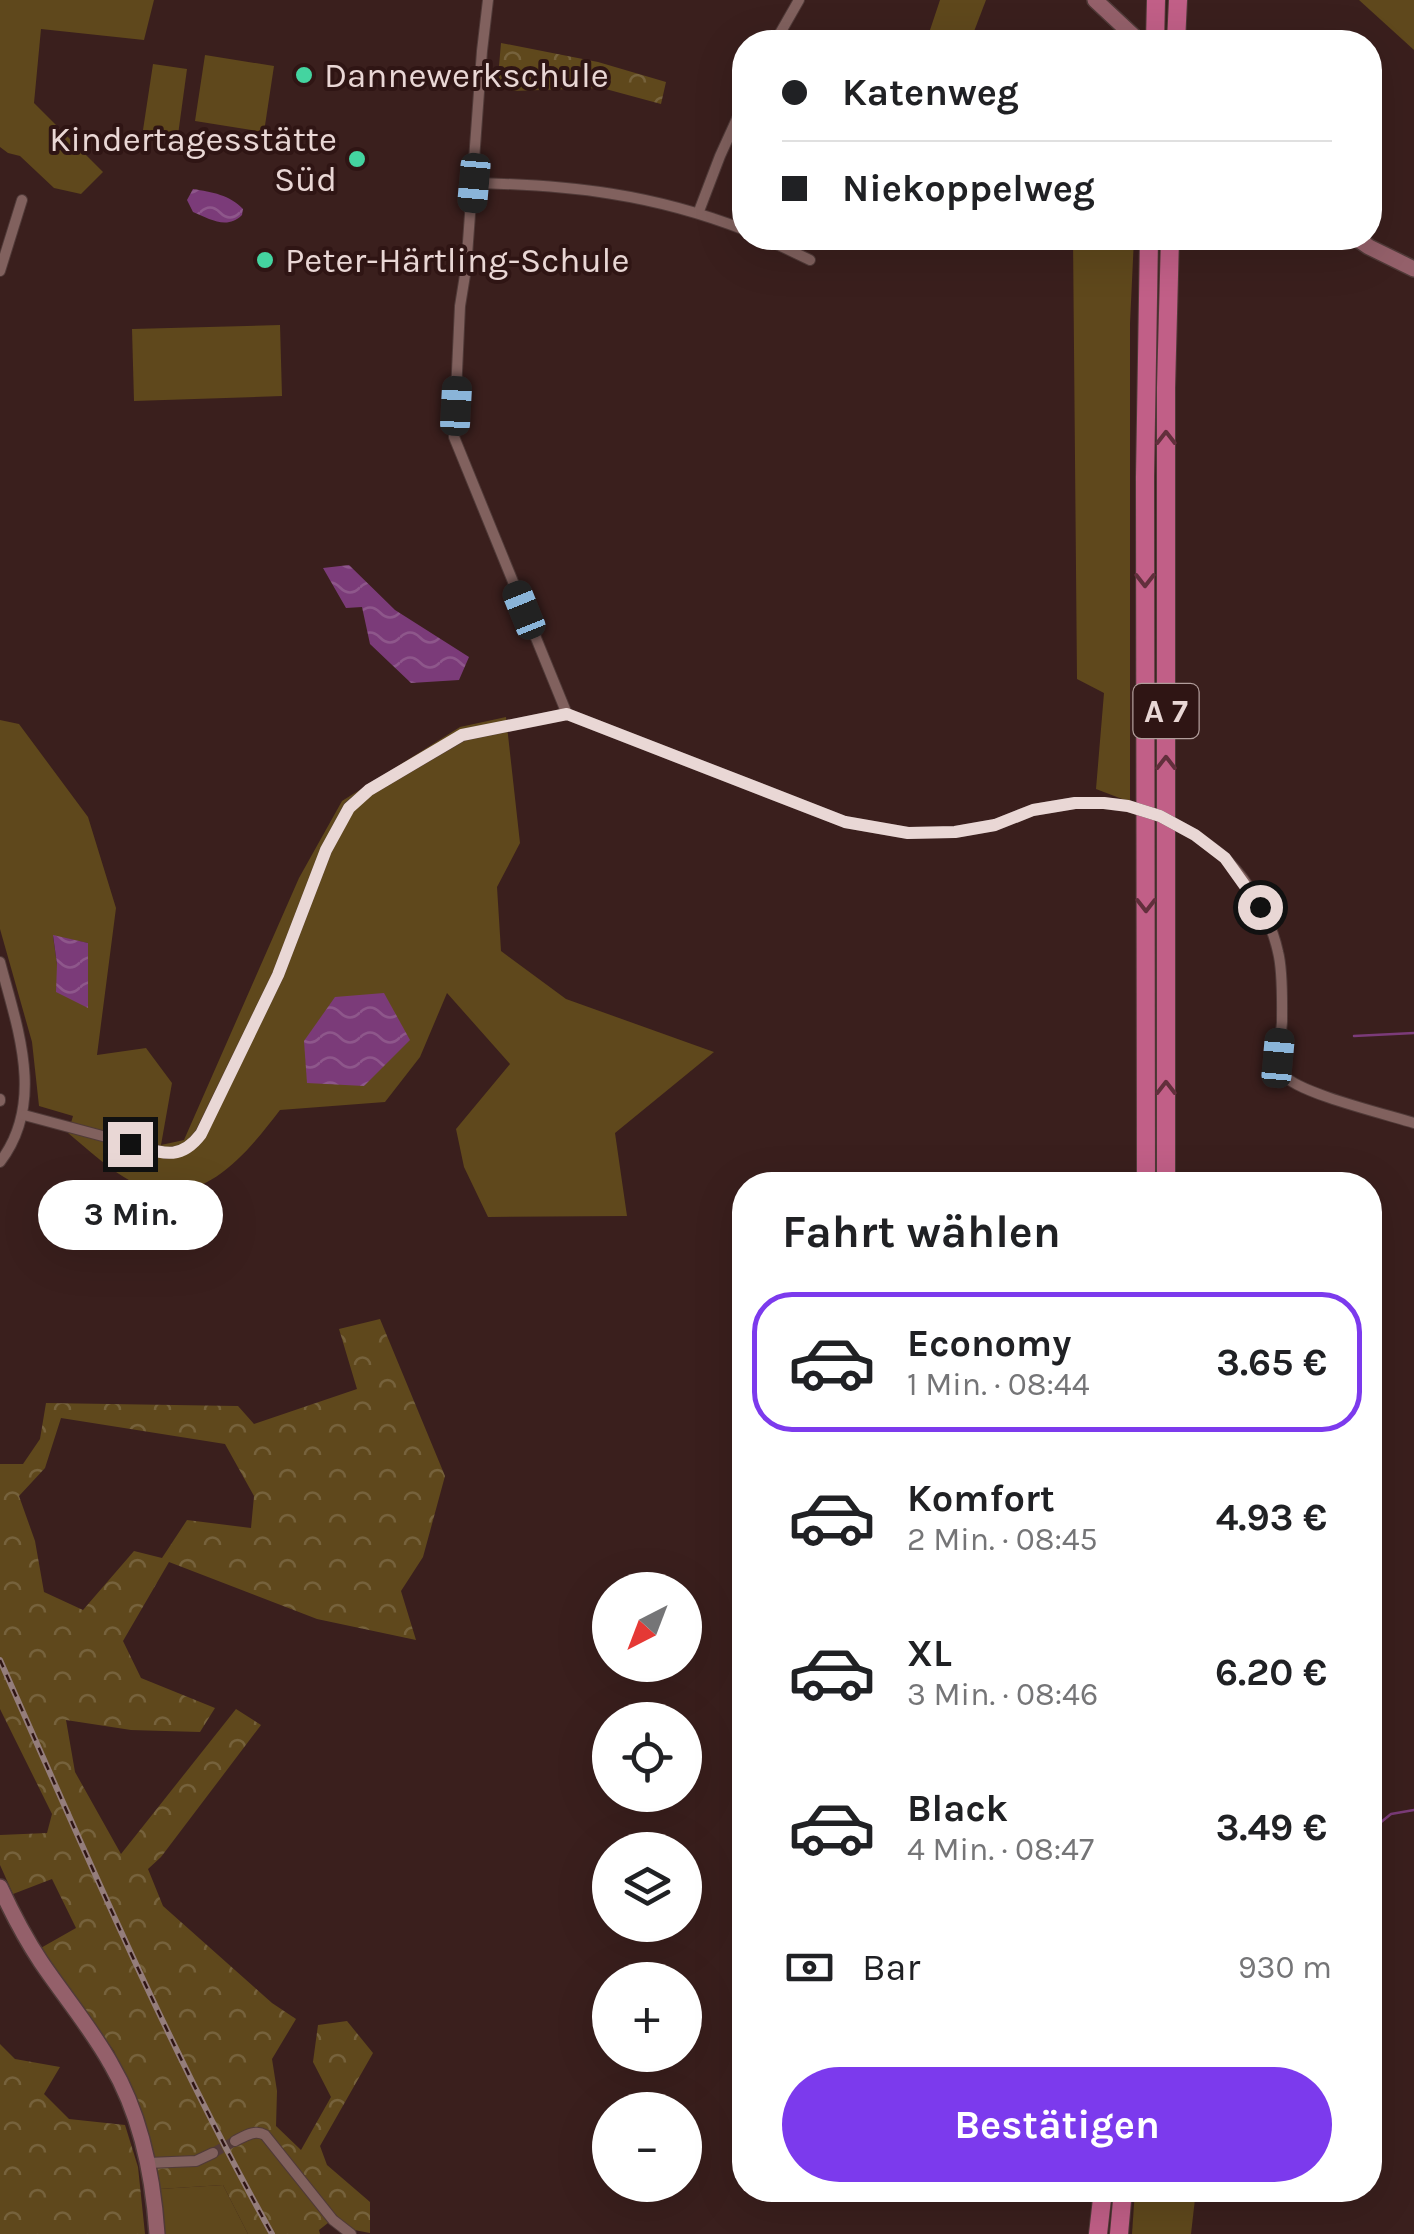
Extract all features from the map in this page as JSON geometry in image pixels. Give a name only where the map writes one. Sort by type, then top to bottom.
[{"type":"highway","points":[[1155,30],[1156,0]]},
{"type":"highway","points":[[1177,30],[1178,0]]},
{"type":"highway","name":"A 7","points":[[1146,1172],[1148,250]]},
{"type":"highway","name":"A 7","points":[[1166,1172],[1166,388],[1170,250]]},
{"type":"highway","points":[[1098,2234],[1102,2202]]},
{"type":"highway","points":[[1118,2234],[1122,2202]]},
{"type":"street","points":[[488,0],[460,306],[454,438],[567,714]]},
{"type":"street","points":[[782,30],[800,0]]},
{"type":"street","points":[[1095,0],[1127,30]]},
{"type":"street","points":[[698,212],[732,130]]},
{"type":"street","points":[[474,183],[546,184],[594,190],[698,212],[732,225]]},
{"type":"street","points":[[0,271],[22,200]]},
{"type":"street","points":[[789,250],[810,260]]},
{"type":"street","points":[[1377,250],[1414,269]]},
{"type":"street","points":[[24,1115],[166,1153],[193,1144],[278,975],[326,850],[349,808],[369,790],[462,735],[567,714],[845,822],[908,833],[955,832],[995,825],[1033,810],[1075,803],[1128,806],[1160,816],[1195,835],[1225,858],[1270,927],[1279,954],[1282,1019],[1278,1058],[1283,1073],[1314,1092],[1414,1123]]},
{"type":"street","points":[[0,962],[22,1043],[26,1076],[24,1115],[0,1162]]},
{"type":"street","points":[[0,1888],[40,1961],[111,2063],[133,2110],[148,2163],[157,2234]]},
{"type":"street","points":[[235,2141],[252,2133],[265,2135],[333,2220],[351,2234]]},
{"type":"street","points":[[148,2163],[196,2161],[213,2152]]},
{"type":"green space","points":[[0,0],[154,0],[144,40],[41,29],[34,103],[103,172],[81,194],[54,188],[20,156],[0,147]]},
{"type":"green space","points":[[940,0],[986,0],[975,30],[930,30]]},
{"type":"green space","points":[[1359,0],[1414,0],[1414,50]]},
{"type":"green space","points":[[501,43],[598,62],[666,82],[661,104],[602,88],[511,91],[498,78]]},
{"type":"green space","points":[[205,55],[274,66],[264,132],[195,121]]},
{"type":"green space","points":[[153,64],[187,69],[178,135],[143,130]]},
{"type":"green space","points":[[1073,250],[1133,250],[1130,802],[1096,789],[1104,693],[1077,679]]},
{"type":"green space","points":[[280,325],[282,396],[134,401],[132,329]]},
{"type":"green space","points":[[506,717],[520,843],[497,887],[501,951],[566,999],[714,1052],[615,1133],[627,1216],[488,1217],[464,1167],[456,1129],[510,1064],[447,993],[420,1057],[385,1102],[280,1110],[229,1167],[210,1181],[189,1189],[167,1192],[142,1186],[116,1172],[68,1133],[73,1116],[39,1106],[32,1042],[0,929],[0,720],[19,724],[88,817],[116,908],[97,1055],[146,1048],[172,1083],[161,1145],[184,1140],[299,878],[342,801],[460,727]],"holes":[[[53,936],[88,943],[88,1007],[57,964]]]},
{"type":"green space","points":[[380,1319],[445,1476],[423,1557],[401,1591],[416,1640],[317,1619],[169,1562],[123,1641],[141,1678],[215,1708],[200,1732],[131,1730],[66,1720],[75,1772],[121,1854],[236,1709],[261,1725],[148,1869],[163,1906],[272,2003],[296,2019],[272,2059],[277,2091],[276,2126],[301,2150],[331,2097],[313,2062],[318,2025],[347,2021],[373,2053],[320,2146],[327,2165],[370,2202],[370,2233],[349,2229],[337,2216],[319,2230],[320,2234],[248,2234],[223,2185],[159,2189],[141,2112],[114,2051],[39,1949],[76,1928],[52,1879],[13,1894],[0,1865],[0,1835],[47,1833],[52,1814],[0,1709],[0,1464],[23,1464],[40,1439],[46,1403],[238,1406],[254,1424],[357,1389],[339,1329]],"holes":[[[61,1418],[225,1444],[254,1496],[251,1528],[187,1520],[162,1558],[134,1551],[83,1610],[44,1592],[35,1541],[19,1496],[45,1468]]]},
{"type":"green space","points":[[0,2044],[15,2059],[60,2067],[44,2094],[69,2119],[125,2125],[138,2167],[145,2234],[0,2234]]},
{"type":"green space","points":[[223,2185],[248,2234],[163,2234],[159,2189]]},
{"type":"green space","points":[[1134,2202],[1195,2202],[1191,2234],[1132,2234]]},
{"type":"water","points":[[193,189],[232,200],[243,209],[242,215],[224,222],[193,212],[187,200]]},
{"type":"water","points":[[349,565],[395,610],[469,657],[459,680],[411,683],[370,644],[362,607],[346,608],[323,568]]},
{"type":"water","points":[[53,935],[88,943],[88,1008],[56,992]]},
{"type":"water","points":[[384,993],[410,1040],[364,1086],[307,1083],[304,1041],[335,997]]},
{"type":"waterway","points":[[1354,1036],[1414,1033]]},
{"type":"waterway","points":[[1382,1821],[1391,1814],[1414,1810]]},
{"type":"tunnel","points":[[213,2153],[235,2141]]},
{"type":"railway","points":[[0,1660],[163,2022],[272,2234]]},
{"type":"place","name":"Dannewerkschule","points":[[304,75]]},
{"type":"place","name":"Kindertagesstätte Süd","points":[[357,159]]},
{"type":"place","name":"Peter-Härtling-Schule","points":[[265,260]]},
{"type":"route","points":[[130,1144],[166,1153],[193,1144],[278,975],[337,826],[369,790],[462,735],[567,714],[845,822],[908,833],[955,832],[995,825],[1033,810],[1075,803],[1128,806],[1160,816],[1195,835],[1225,858],[1260,907]]}]
